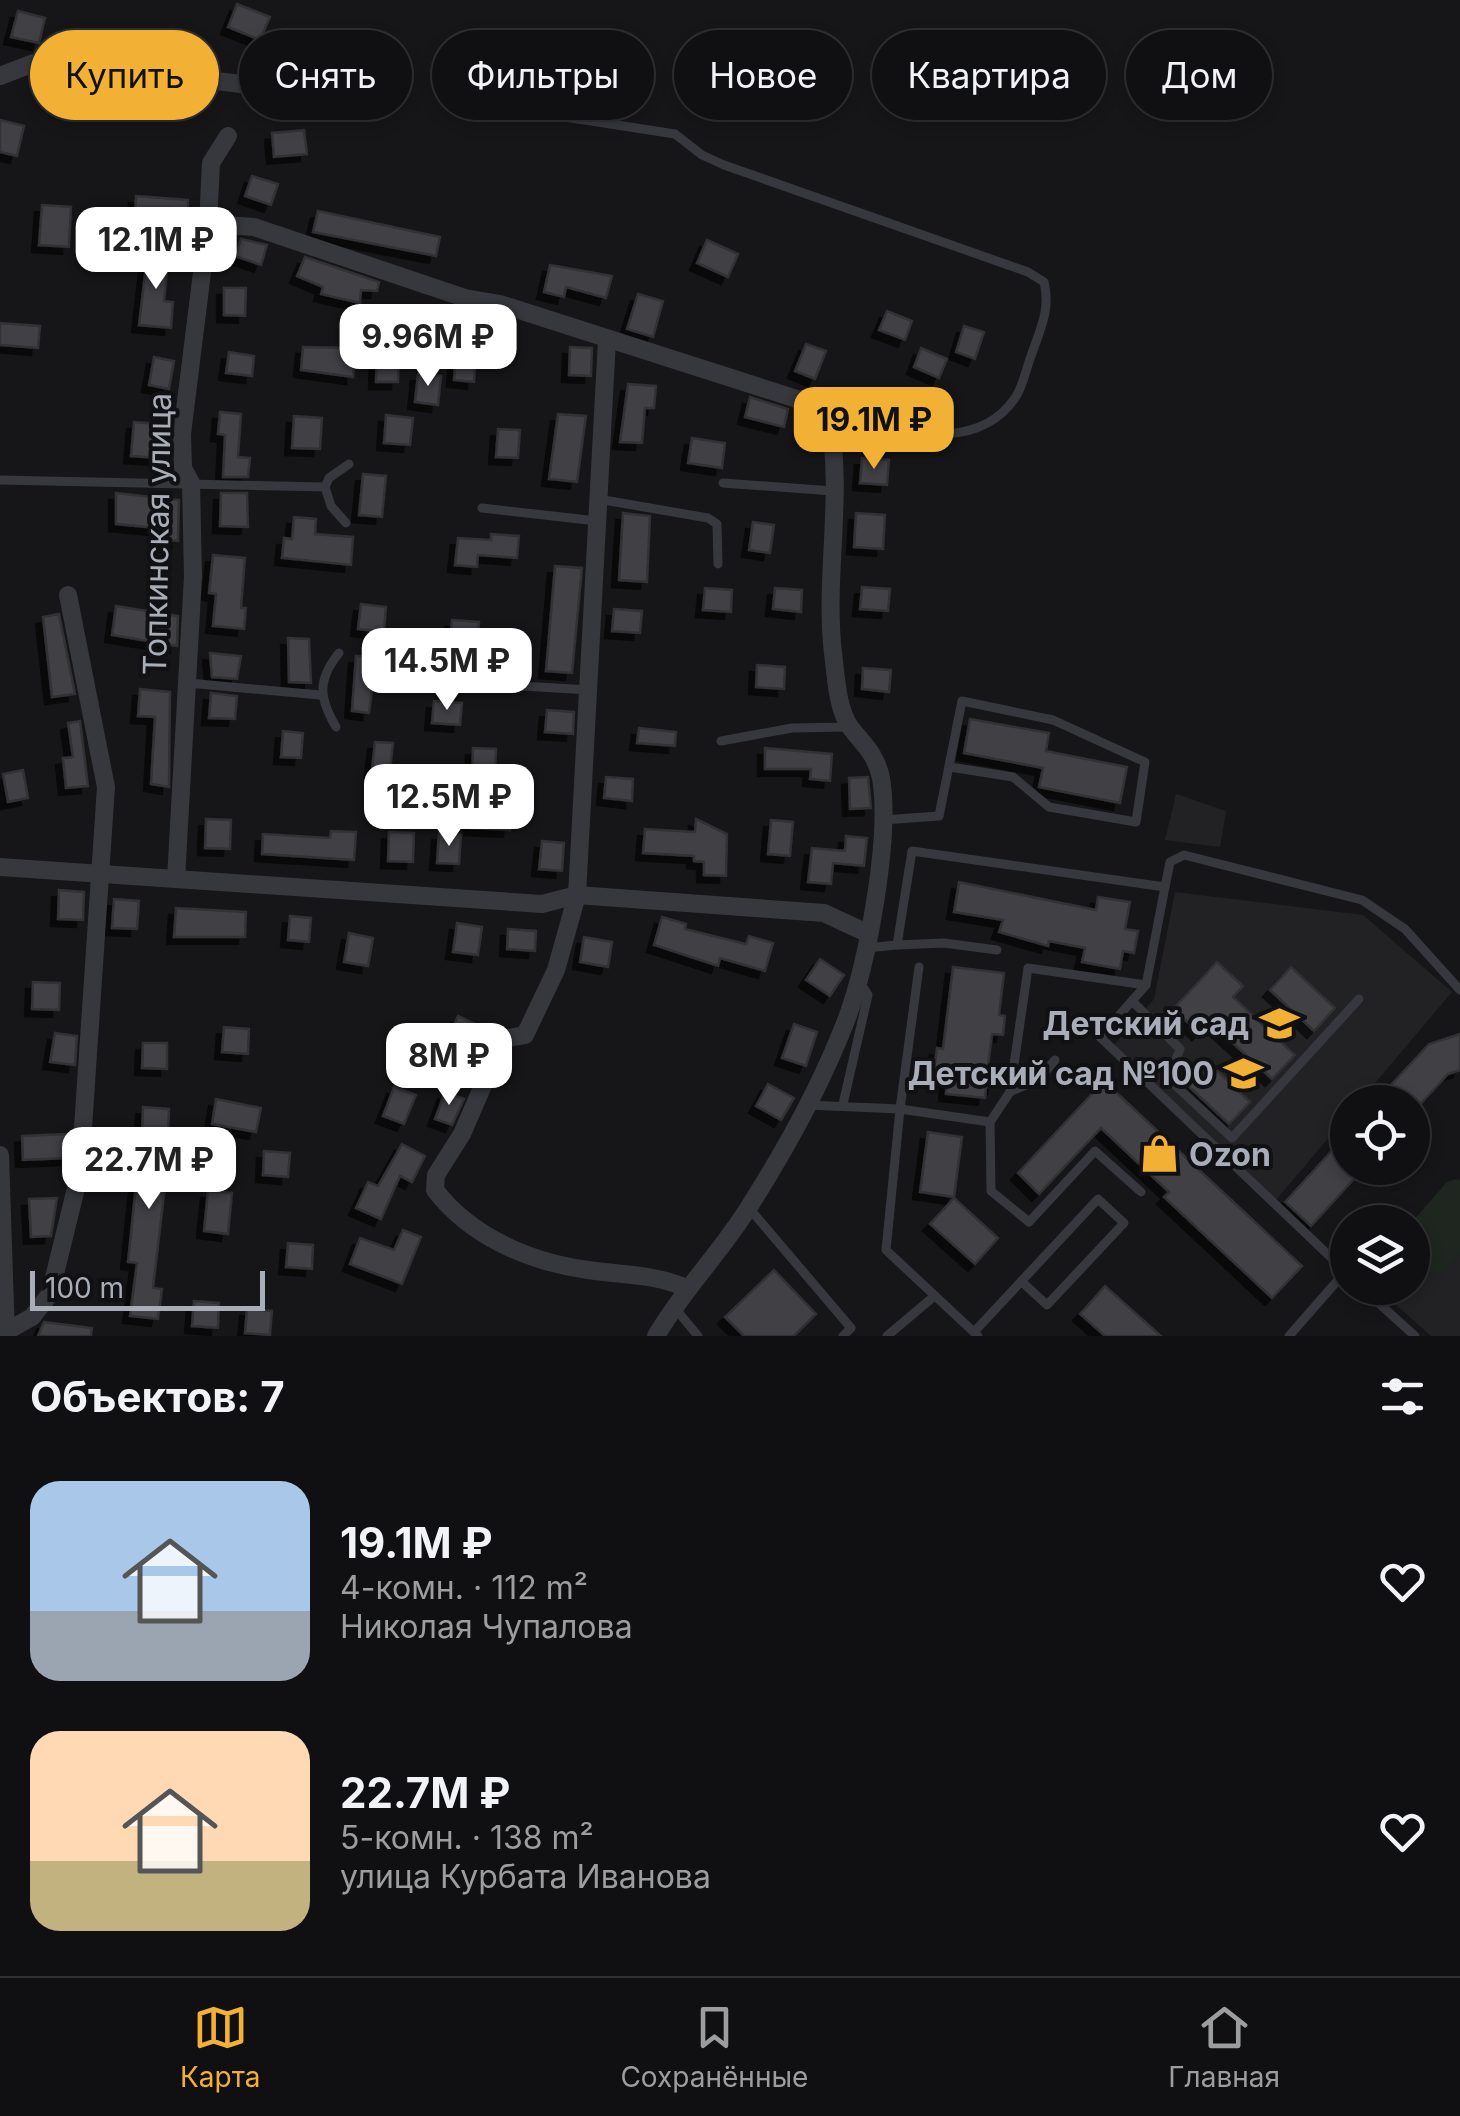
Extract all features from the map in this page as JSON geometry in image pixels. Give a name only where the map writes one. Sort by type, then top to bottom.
[{"type":"street","points":[[0,76],[34,63],[76,64],[239,84]]},
{"type":"street","name":"Топкинская улица","points":[[176,879],[192,597],[192,483],[183,468],[182,434],[212,162],[228,136]]},
{"type":"street","points":[[208,224],[254,227],[800,400],[829,418],[834,444],[833,648],[838,686],[850,727],[871,748],[880,777],[883,820],[865,940],[847,1016],[804,1106],[749,1208],[686,1288],[656,1336]]},
{"type":"street","points":[[607,340],[578,895],[556,970],[525,1036],[503,1039],[462,1134],[436,1175],[435,1190],[445,1204],[500,1246],[584,1270],[641,1275],[686,1288]]},
{"type":"street","points":[[7,1334],[32,1317],[50,1294],[68,1236],[80,1172],[106,787],[68,595]]},
{"type":"street","points":[[0,867],[542,904],[578,895],[824,913],[865,940]]},
{"type":"street","points":[[0,1155],[7,1334]]},
{"type":"lane","points":[[585,120],[675,134],[702,156],[724,165],[834,201],[1028,272],[1044,282],[1048,300],[1044,319],[1017,396],[987,423],[971,433],[950,436],[829,418]]},
{"type":"lane","points":[[346,523],[331,506],[325,487],[329,478],[349,464]]},
{"type":"lane","points":[[0,480],[325,487]]},
{"type":"lane","points":[[723,483],[833,491]]},
{"type":"lane","points":[[598,500],[708,518],[717,524],[718,564]]},
{"type":"lane","points":[[482,508],[597,522]]},
{"type":"lane","points":[[336,727],[320,695],[323,679],[339,653]]},
{"type":"lane","points":[[186,682],[320,695]]},
{"type":"lane","points":[[468,683],[591,690]]},
{"type":"lane","points":[[883,820],[939,816],[962,701],[1053,720],[1145,762],[1136,822],[1049,807],[1012,777],[950,767]]},
{"type":"lane","points":[[721,741],[792,728],[850,727]]},
{"type":"lane","points":[[898,945],[912,851],[1166,887]]},
{"type":"lane","points":[[1330,1258],[1100,1037],[1146,985],[1170,862],[1184,855],[1362,900],[1406,928],[1460,990]]},
{"type":"lane","points":[[865,940],[898,945],[944,943],[996,950]]},
{"type":"lane","points":[[920,967],[886,1250],[932,1298],[976,1334],[1021,1281],[1098,1199],[1124,1223],[1047,1305],[1021,1281]]},
{"type":"lane","points":[[1140,1192],[1095,1152],[1029,1222],[991,1191],[990,1122],[1010,1092],[1028,968],[1146,985]]},
{"type":"lane","points":[[843,1104],[868,995],[856,976]]},
{"type":"lane","points":[[1132,1001],[1180,1049],[1170,1075],[1175,1085],[1232,1138],[1359,999]]},
{"type":"lane","points":[[1010,1092],[1040,1080],[1056,1060]]},
{"type":"lane","points":[[804,1106],[843,1104],[990,1122]]},
{"type":"lane","points":[[749,1208],[851,1328],[844,1336]]},
{"type":"lane","points":[[1289,1336],[1330,1291]]},
{"type":"lane","points":[[888,1336],[932,1298]]},
{"type":"lane","points":[[1381,1305],[1415,1336]]},
{"type":"lane","points":[[673,1306],[698,1336]]},
{"type":"shaded area","points":[[1176,794],[1226,811],[1220,847],[1165,840]]},
{"type":"shaded area","name":"Детский сад","points":[[1175,892],[1363,915],[1452,992],[1373,1085],[1330,1085],[1330,1136],[1276,1200],[1112,1047],[1154,999]]},
{"type":"shaded area","points":[[1460,1179],[1460,1336],[1431,1336],[1396,1305],[1430,1305],[1430,1213]]},
{"type":"shaded area","points":[[1460,1181],[1460,1253],[1442,1273],[1432,1274],[1430,1205],[1427,1205],[1447,1182]]},
{"type":"building","points":[[237,4],[270,17],[264,30],[239,31],[228,27]]},
{"type":"building","points":[[18,11],[45,18],[42,30],[30,30],[30,41],[11,37]]},
{"type":"building","points":[[0,120],[24,126],[17,156],[0,152]]},
{"type":"building","points":[[304,130],[307,154],[274,157],[272,133]]},
{"type":"building","points":[[252,176],[278,184],[271,205],[245,196]]},
{"type":"building","points":[[136,196],[188,200],[188,246],[161,244],[164,216],[135,214]]},
{"type":"building","points":[[42,205],[71,207],[69,247],[39,245]]},
{"type":"building","points":[[318,211],[440,237],[436,256],[313,232]]},
{"type":"building","points":[[241,239],[267,245],[261,265],[235,256]]},
{"type":"building","points":[[707,240],[738,254],[728,277],[697,263]]},
{"type":"building","points":[[148,249],[169,251],[164,301],[173,302],[171,328],[139,325]]},
{"type":"building","points":[[305,257],[379,282],[377,291],[361,290],[360,303],[321,294],[323,287],[297,276]]},
{"type":"building","points":[[550,265],[612,276],[606,298],[566,287],[564,297],[544,292]]},
{"type":"building","points":[[224,288],[246,288],[245,316],[224,315]]},
{"type":"building","points":[[638,294],[663,301],[653,337],[627,329]]},
{"type":"building","points":[[887,311],[912,321],[905,340],[879,330]]},
{"type":"building","points":[[0,323],[40,326],[38,348],[0,345]]},
{"type":"building","points":[[964,326],[984,332],[975,359],[956,352]]},
{"type":"building","points":[[806,344],[826,351],[815,379],[795,371]]},
{"type":"building","points":[[303,347],[355,348],[353,377],[301,370]]},
{"type":"building","points":[[570,347],[592,348],[591,376],[569,375]]},
{"type":"building","points":[[921,348],[947,359],[939,378],[914,367]]},
{"type":"building","points":[[377,349],[399,350],[398,382],[376,382]]},
{"type":"building","points":[[229,352],[254,356],[252,376],[226,373]]},
{"type":"building","points":[[456,353],[476,354],[474,382],[454,380]]},
{"type":"building","points":[[154,357],[174,361],[169,389],[149,385]]},
{"type":"building","points":[[418,374],[441,376],[438,405],[415,402]]},
{"type":"building","points":[[628,384],[656,386],[654,408],[645,408],[642,443],[620,442]]},
{"type":"building","points":[[750,397],[788,409],[784,427],[745,417]]},
{"type":"building","points":[[220,412],[241,414],[238,457],[250,458],[248,477],[223,477],[225,435],[218,434]]},
{"type":"building","points":[[558,414],[586,416],[577,482],[549,479]]},
{"type":"building","points":[[386,415],[413,418],[410,445],[384,443]]},
{"type":"building","points":[[294,416],[322,418],[320,449],[292,448]]},
{"type":"building","points":[[134,422],[160,424],[158,458],[131,456]]},
{"type":"building","points":[[498,429],[520,430],[518,458],[496,457]]},
{"type":"building","points":[[692,438],[725,443],[722,468],[688,463]]},
{"type":"building","points":[[862,458],[889,460],[887,485],[860,483]]},
{"type":"building","points":[[363,474],[386,476],[382,517],[359,515]]},
{"type":"building","points":[[116,493],[179,500],[178,541],[166,540],[167,529],[116,524]]},
{"type":"building","points":[[221,493],[247,493],[248,527],[220,526]]},
{"type":"building","points":[[623,513],[650,516],[647,582],[619,580]]},
{"type":"building","points":[[856,513],[885,515],[883,549],[854,547]]},
{"type":"building","points":[[294,517],[316,519],[315,534],[353,537],[351,565],[282,558],[284,538],[292,539]]},
{"type":"building","points":[[753,522],[774,525],[770,553],[749,550]]},
{"type":"building","points":[[491,534],[519,536],[517,558],[478,555],[477,567],[455,565],[458,538],[491,540]]},
{"type":"building","points":[[213,555],[245,558],[241,608],[246,608],[244,629],[213,626],[216,594],[209,593]]},
{"type":"building","points":[[555,566],[582,568],[572,673],[546,671]]},
{"type":"building","points":[[862,587],[890,589],[888,611],[860,609]]},
{"type":"building","points":[[705,588],[732,590],[731,612],[703,610]]},
{"type":"building","points":[[775,588],[802,590],[801,612],[773,609]]},
{"type":"building","points":[[361,604],[386,607],[384,632],[358,629]]},
{"type":"building","points":[[116,606],[178,616],[177,646],[112,635]]},
{"type":"building","points":[[614,609],[642,611],[640,633],[612,631]]},
{"type":"building","points":[[59,614],[75,694],[52,697],[43,617]]},
{"type":"building","points":[[452,620],[479,622],[478,644],[450,642]]},
{"type":"building","points":[[288,638],[309,639],[311,683],[289,682]]},
{"type":"building","points":[[210,653],[241,656],[237,679],[212,677]]},
{"type":"building","points":[[356,656],[388,657],[387,682],[373,682],[369,713],[352,711]]},
{"type":"building","points":[[757,665],[785,667],[784,689],[756,687]]},
{"type":"building","points":[[863,668],[891,670],[889,692],[862,689]]},
{"type":"building","points":[[140,689],[170,692],[169,787],[151,784],[155,717],[138,716]]},
{"type":"building","points":[[211,693],[237,696],[235,719],[209,718]]},
{"type":"building","points":[[434,701],[462,703],[460,725],[432,723]]},
{"type":"building","points":[[547,710],[574,712],[573,734],[545,732]]},
{"type":"building","points":[[970,719],[1049,733],[1046,751],[1127,767],[1120,803],[1039,787],[1043,768],[964,753]]},
{"type":"building","points":[[80,721],[88,786],[66,788],[63,758],[73,757],[68,723]]},
{"type":"building","points":[[639,728],[676,732],[675,746],[637,743]]},
{"type":"building","points":[[283,731],[303,733],[301,758],[281,757]]},
{"type":"building","points":[[375,742],[393,743],[390,771],[372,770]]},
{"type":"building","points":[[473,748],[496,749],[494,796],[512,797],[510,830],[471,828]]},
{"type":"building","points":[[765,748],[832,754],[830,781],[810,779],[811,769],[765,769]]},
{"type":"building","points":[[23,770],[28,798],[8,802],[3,774]]},
{"type":"building","points":[[606,777],[633,779],[632,801],[604,798]]},
{"type":"building","points":[[868,777],[871,808],[850,809],[849,778]]},
{"type":"building","points":[[206,819],[231,820],[230,849],[205,848]]},
{"type":"building","points":[[696,819],[727,834],[726,876],[704,875],[704,862],[694,861],[694,856],[643,853],[645,829],[695,832]]},
{"type":"building","points":[[771,820],[793,822],[790,856],[768,854]]},
{"type":"building","points":[[331,831],[356,832],[354,860],[262,854],[263,834],[330,838]]},
{"type":"building","points":[[389,832],[414,833],[413,862],[388,861]]},
{"type":"building","points":[[439,833],[461,835],[459,864],[437,863]]},
{"type":"building","points":[[846,836],[867,838],[864,866],[833,863],[831,884],[808,882],[812,848],[845,851]]},
{"type":"building","points":[[542,841],[564,843],[562,871],[539,869]]},
{"type":"building","points":[[959,882],[1096,910],[1098,897],[1130,902],[1125,929],[1138,931],[1134,953],[1123,951],[1120,969],[1082,962],[1085,948],[1049,941],[1048,946],[999,932],[1003,920],[954,912]]},
{"type":"building","points":[[59,890],[84,892],[83,920],[58,919]]},
{"type":"building","points":[[114,899],[139,901],[137,929],[112,928]]},
{"type":"building","points":[[176,908],[246,912],[245,937],[174,937]]},
{"type":"building","points":[[290,916],[311,918],[309,942],[288,940]]},
{"type":"building","points":[[662,917],[686,924],[685,929],[746,944],[749,936],[773,943],[765,971],[720,958],[718,966],[654,945]]},
{"type":"building","points":[[457,923],[482,927],[478,955],[453,952]]},
{"type":"building","points":[[508,929],[536,931],[535,951],[507,949]]},
{"type":"building","points":[[349,933],[373,938],[368,966],[344,962]]},
{"type":"building","points":[[584,937],[612,942],[608,967],[580,962]]},
{"type":"building","points":[[820,959],[844,975],[830,996],[806,980]]},
{"type":"building","points":[[1217,962],[1243,986],[1233,997],[1295,1055],[1272,1079],[1210,1022],[1199,1033],[1173,1009]]},
{"type":"building","points":[[953,967],[1004,973],[999,1015],[1005,1016],[1003,1035],[992,1034],[988,1066],[997,1067],[994,1087],[986,1087],[985,1098],[946,1094],[947,1079],[933,1077],[937,1048],[943,1049]]},
{"type":"building","points":[[1291,967],[1335,1008],[1314,1031],[1270,990]]},
{"type":"building","points":[[33,982],[60,983],[59,1010],[32,1009]]},
{"type":"building","points":[[458,1016],[484,1028],[461,1080],[435,1069]]},
{"type":"building","points":[[794,1024],[817,1032],[806,1066],[782,1058]]},
{"type":"building","points":[[224,1027],[249,1029],[248,1054],[222,1052]]},
{"type":"building","points":[[55,1033],[77,1036],[75,1065],[50,1062]]},
{"type":"building","points":[[1460,1034],[1460,1070],[1448,1074],[1430,1094],[1430,1085],[1391,1085],[1429,1044]]},
{"type":"building","points":[[143,1043],[167,1043],[167,1069],[142,1068]]},
{"type":"building","points":[[1206,1060],[1250,1102],[1229,1124],[1185,1083]]},
{"type":"building","points":[[1104,1081],[1302,1266],[1272,1298],[1164,1197],[1169,1192],[1101,1128],[1039,1194],[1018,1173]]},
{"type":"building","points":[[768,1084],[794,1098],[781,1120],[756,1106]]},
{"type":"building","points":[[394,1087],[416,1095],[404,1124],[383,1116]]},
{"type":"building","points":[[445,1092],[464,1099],[452,1125],[435,1119]]},
{"type":"building","points":[[216,1099],[261,1108],[256,1132],[212,1124]]},
{"type":"building","points":[[143,1107],[169,1109],[166,1178],[153,1288],[162,1289],[158,1319],[130,1316],[137,1263],[128,1262],[136,1185],[140,1185]]},
{"type":"building","points":[[928,1132],[962,1137],[954,1197],[920,1192]]},
{"type":"building","points":[[66,1134],[67,1158],[23,1160],[22,1136]]},
{"type":"building","points":[[402,1144],[425,1156],[412,1182],[400,1176],[381,1219],[356,1208],[368,1182],[378,1186]]},
{"type":"building","points":[[264,1151],[290,1153],[288,1177],[263,1175]]},
{"type":"building","points":[[1330,1153],[1330,1185],[1348,1185],[1311,1226],[1285,1202]]},
{"type":"building","points":[[208,1191],[232,1193],[228,1234],[204,1231]]},
{"type":"building","points":[[57,1198],[51,1236],[31,1237],[29,1199]]},
{"type":"building","points":[[954,1198],[998,1238],[975,1264],[930,1224]]},
{"type":"building","points":[[403,1230],[421,1237],[402,1284],[350,1264],[360,1238],[394,1250]]},
{"type":"building","points":[[288,1243],[313,1245],[312,1269],[286,1267]]},
{"type":"building","points":[[774,1270],[816,1314],[794,1336],[744,1336],[725,1317]]},
{"type":"building","points":[[1105,1286],[1161,1336],[1105,1336],[1080,1314]]},
{"type":"building","points":[[194,1301],[219,1303],[218,1328],[192,1326]]},
{"type":"building","points":[[247,1309],[272,1311],[270,1335],[245,1333]]},
{"type":"building","points":[[44,1322],[92,1328],[91,1336],[38,1336]]},
{"type":"place","name":"Детский сад","points":[[1279,1023]]},
{"type":"place","name":"Детский сад №100","points":[[1244,1073]]},
{"type":"place","name":"Ozon","points":[[1159,1154]]}]
